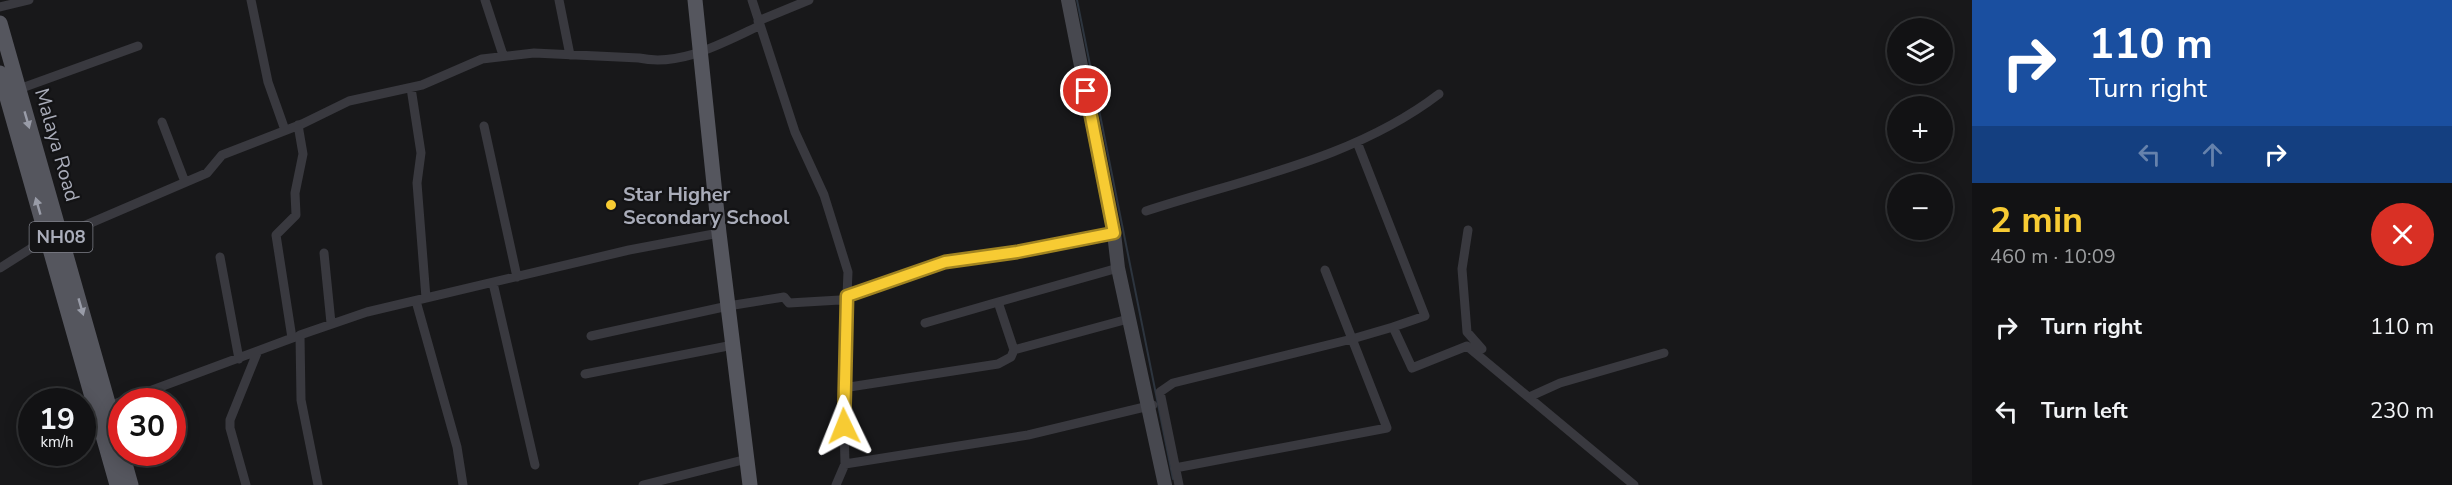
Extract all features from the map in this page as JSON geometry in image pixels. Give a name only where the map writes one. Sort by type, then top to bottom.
[{"type":"main road","points":[[695,0],[719,233],[750,485]]},
{"type":"main road","name":"Malaya Road","points":[[0,23],[19,89],[55,239],[108,403]]},
{"type":"main road","name":"NH08","points":[[0,73],[55,239],[108,428]]},
{"type":"main road","name":"NH08","points":[[114,466],[117,485]]},
{"type":"main road","name":"Malaya Road","points":[[126,466],[131,485]]},
{"type":"street","points":[[0,7],[29,0]]},
{"type":"street","points":[[252,0],[268,82],[285,130]]},
{"type":"street","points":[[486,0],[503,54]]},
{"type":"street","points":[[559,0],[570,55]]},
{"type":"street","points":[[752,0],[783,88],[795,132],[824,195],[848,272],[843,388],[845,464],[836,485]]},
{"type":"street","points":[[0,268],[30,249],[207,173],[222,155],[349,101],[411,88],[459,71],[482,58],[503,54],[639,58],[654,61],[700,53],[809,0]]},
{"type":"street","points":[[1068,0],[1114,233],[1128,319],[1179,485]]},
{"type":"street","points":[[19,89],[138,46]]},
{"type":"street","points":[[411,88],[421,153],[417,183],[426,298]]},
{"type":"street","points":[[1146,211],[1301,166],[1357,142],[1413,114],[1439,94]]},
{"type":"street","points":[[162,122],[185,182]]},
{"type":"street","points":[[297,125],[303,154],[296,193],[296,215],[276,235],[296,337],[301,400],[318,485]]},
{"type":"street","points":[[484,126],[516,277]]},
{"type":"street","points":[[1165,485],[1155,405],[1160,392],[1173,383],[1352,339],[1425,316],[1357,142]]},
{"type":"street","points":[[1468,230],[1462,269],[1467,332],[1482,349]]},
{"type":"street","points":[[159,388],[257,353],[331,323],[628,250],[719,233]]},
{"type":"street","points":[[591,336],[729,306],[784,297],[789,303],[846,299],[945,262],[1017,252],[1114,233]]},
{"type":"street","points":[[324,253],[331,323]]},
{"type":"street","points":[[220,257],[239,359]]},
{"type":"street","points":[[925,323],[1118,268]]},
{"type":"street","points":[[1175,468],[1387,428],[1325,270]]},
{"type":"street","points":[[493,283],[535,465]]},
{"type":"street","points":[[416,301],[457,447],[463,485]]},
{"type":"street","points":[[843,388],[998,364],[1011,357],[1014,350],[998,302]]},
{"type":"street","points":[[1014,350],[1128,319]]},
{"type":"street","points":[[1393,327],[1412,368],[1467,346],[1634,485]]},
{"type":"street","points":[[585,374],[733,345]]},
{"type":"street","points":[[246,485],[230,428],[230,420],[257,353]]},
{"type":"street","points":[[1529,397],[1560,383],[1664,353]]},
{"type":"street","points":[[845,464],[1028,435],[1155,405]]},
{"type":"street","points":[[644,485],[747,459]]},
{"type":"waterway","points":[[1077,0],[1173,479]]},
{"type":"place","name":"Star Higher Secondary School","points":[[611,205]]},
{"type":"route","points":[[844,426],[843,388],[847,296],[945,262],[1017,252],[1114,233],[1086,91]]}]
